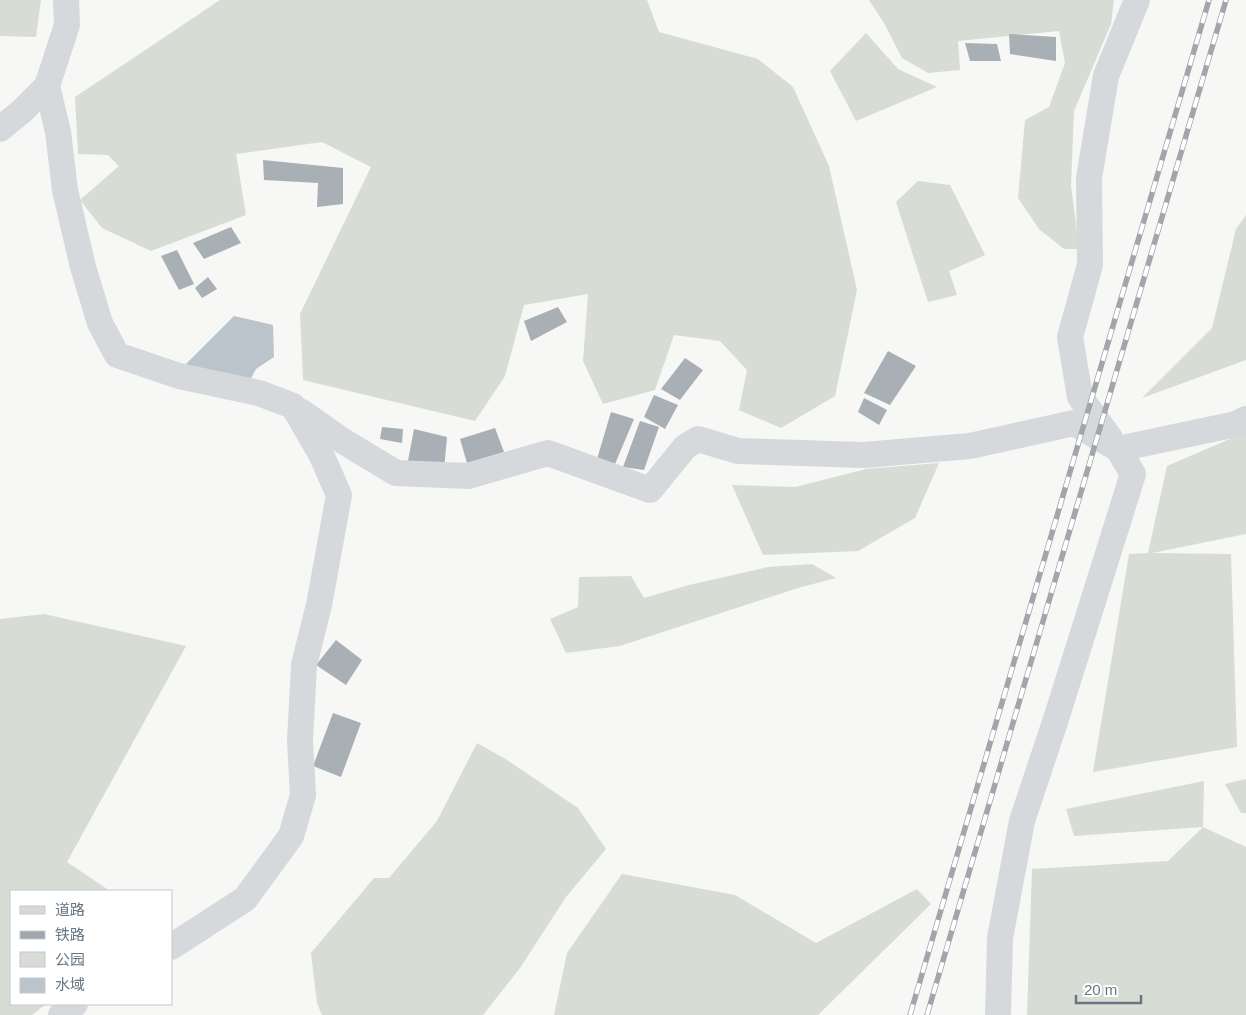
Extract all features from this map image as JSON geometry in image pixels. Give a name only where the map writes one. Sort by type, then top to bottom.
[{"type":"street","points":[[0,129],[22,111],[47,86],[67,25],[66,0]]},
{"type":"street","points":[[998,1015],[1000,938],[1022,821],[1133,474],[1118,449],[1080,397],[1070,337],[1090,265],[1089,178],[1106,76],[1137,0]]},
{"type":"street","points":[[47,86],[58,132],[65,190],[82,267],[100,324],[117,355],[178,376],[259,393],[293,406],[343,442],[396,473],[468,476],[548,452],[650,490],[685,447],[698,439],[738,451],[864,455],[970,446],[1074,423],[1118,449],[1236,424],[1246,419]]},
{"type":"street","points":[[172,946],[245,899],[291,836],[303,795],[300,741],[304,665],[320,605],[340,495],[321,454],[293,406]]},
{"type":"street","points":[[61,1015],[74,1005]]},
{"type":"green space","points":[[0,0],[41,0],[36,37],[0,36]]},
{"type":"green space","points":[[220,0],[647,0],[659,32],[758,59],[793,87],[829,166],[857,290],[835,396],[781,428],[739,410],[747,370],[720,341],[674,335],[655,390],[603,404],[583,361],[588,294],[524,305],[505,376],[475,421],[303,380],[300,314],[371,167],[322,142],[236,154],[246,215],[151,251],[102,228],[80,200],[119,166],[108,155],[78,154],[75,97]]},
{"type":"green space","points":[[869,0],[1114,0],[1111,24],[1074,111],[1071,185],[1079,249],[1064,249],[1039,229],[1018,198],[1025,120],[1049,107],[1065,63],[1059,31],[958,41],[960,70],[928,73],[902,58],[884,23]]},
{"type":"green space","points":[[866,33],[898,69],[937,87],[856,121],[830,71]]},
{"type":"green space","points":[[918,181],[950,185],[985,255],[949,271],[957,295],[928,302],[896,202]]},
{"type":"green space","points":[[1246,215],[1246,360],[1142,398],[1212,328],[1236,229]]},
{"type":"green space","points":[[1246,432],[1246,534],[1152,553],[1231,554],[1237,747],[1093,772],[1129,554],[1148,553],[1167,466]]},
{"type":"green space","points":[[939,463],[915,518],[858,551],[763,555],[732,485],[795,487],[866,469]]},
{"type":"green space","points":[[812,564],[836,578],[798,588],[620,646],[566,653],[550,619],[578,607],[579,577],[631,576],[644,598],[689,585],[768,567]]},
{"type":"green space","points":[[44,614],[186,646],[67,862],[109,890],[10,890],[10,1005],[45,1005],[32,1015],[0,1015],[0,619]]},
{"type":"green space","points":[[477,743],[504,758],[578,808],[606,849],[566,897],[520,968],[483,1015],[322,1015],[317,1003],[311,953],[374,878],[389,878],[437,821]]},
{"type":"green space","points":[[1246,779],[1246,813],[1241,813],[1225,784]]},
{"type":"green space","points":[[1204,781],[1203,827],[1074,836],[1066,809]]},
{"type":"green space","points":[[1203,827],[1246,847],[1246,1015],[1027,1015],[1032,869],[1168,861]]},
{"type":"green space","points":[[622,874],[735,895],[816,943],[917,889],[931,904],[818,1015],[554,1015],[567,953]]},
{"type":"water","points":[[234,316],[273,325],[274,357],[256,369],[250,380],[185,365]]},
{"type":"building","points":[[1009,34],[1056,37],[1056,61],[1010,54]]},
{"type":"building","points":[[965,43],[997,44],[1001,61],[970,61]]},
{"type":"building","points":[[263,160],[343,168],[343,204],[317,207],[318,183],[264,180]]},
{"type":"building","points":[[231,227],[241,243],[204,259],[193,243]]},
{"type":"building","points":[[177,250],[194,284],[179,290],[161,256]]},
{"type":"building","points":[[208,277],[217,289],[202,298],[195,288]]},
{"type":"building","points":[[558,307],[567,322],[531,341],[524,321]]},
{"type":"building","points":[[888,351],[916,366],[890,405],[864,393]]},
{"type":"building","points":[[685,358],[703,370],[680,400],[661,389]]},
{"type":"building","points":[[654,395],[678,405],[665,429],[644,417]]},
{"type":"building","points":[[864,398],[887,410],[879,425],[858,412]]},
{"type":"building","points":[[611,412],[634,419],[615,464],[597,459]]},
{"type":"building","points":[[640,421],[659,427],[644,470],[623,467]]},
{"type":"building","points":[[382,427],[403,429],[402,443],[380,439]]},
{"type":"building","points":[[495,428],[504,452],[467,463],[460,439]]},
{"type":"building","points":[[414,429],[447,437],[444,470],[407,466]]},
{"type":"building","points":[[336,640],[362,660],[346,685],[316,665]]},
{"type":"building","points":[[333,713],[361,723],[341,777],[313,766]]},
{"type":"railway","points":[[910,1015],[1209,0]]},
{"type":"railway","points":[[927,1015],[1226,0]]}]
